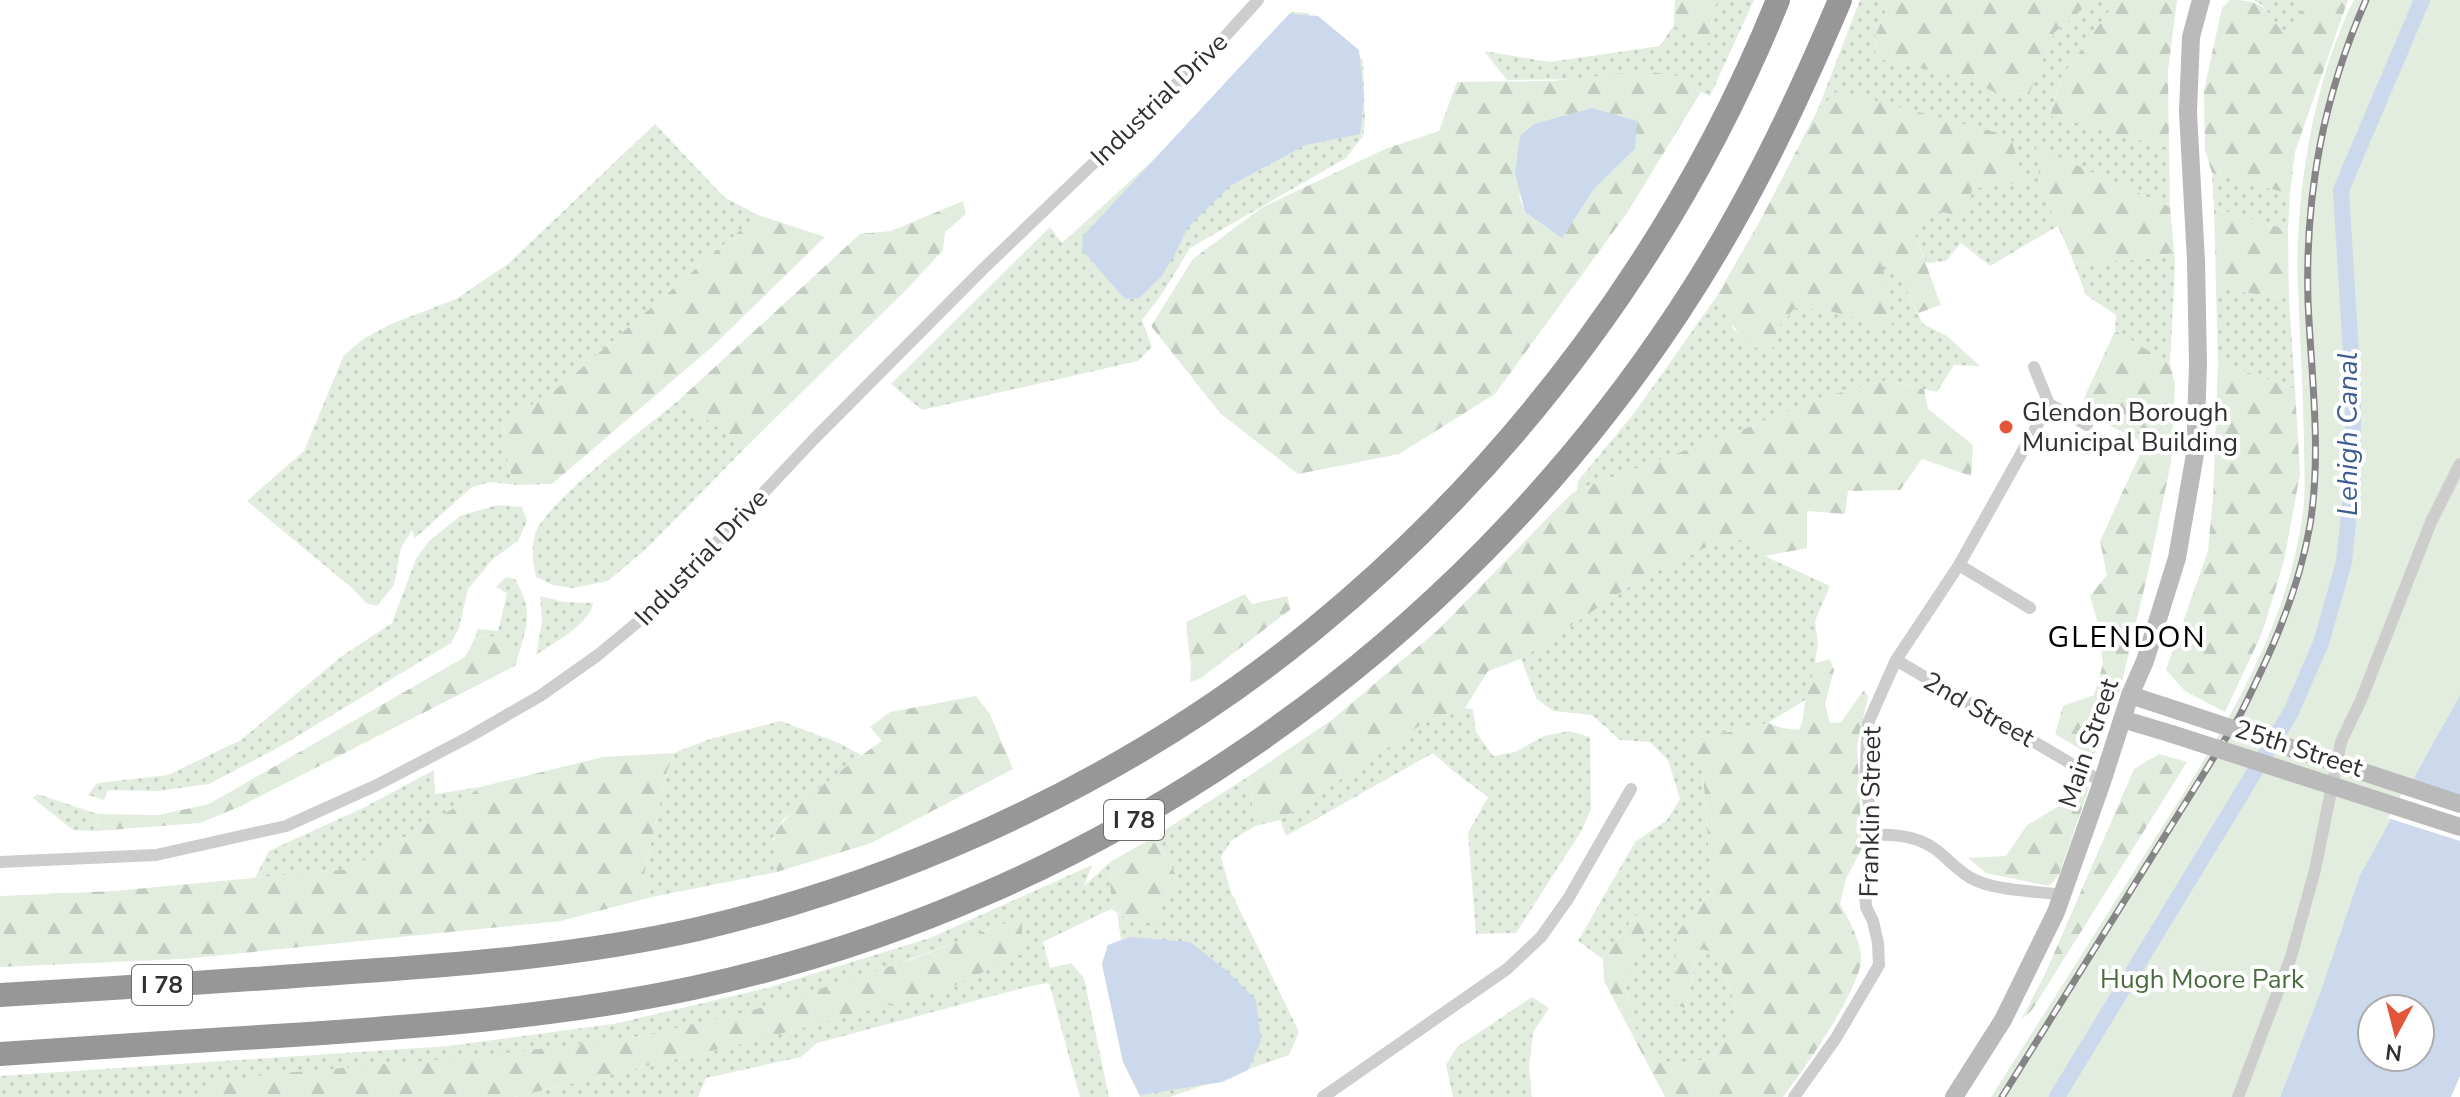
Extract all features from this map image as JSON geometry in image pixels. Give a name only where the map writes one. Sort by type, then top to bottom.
[{"type":"highway","name":"I 78","points":[[0,995],[460,965],[591,949],[694,930],[899,866],[992,828],[1091,778],[1227,694],[1314,629],[1430,523],[1501,448],[1570,365],[1646,254],[1713,140],[1778,0]]},
{"type":"highway","name":"I 78","points":[[0,1054],[431,1026],[542,1014],[655,996],[751,974],[861,942],[960,905],[1109,835],[1246,749],[1336,683],[1453,582],[1536,496],[1633,377],[1718,248],[1762,171],[1840,0]]},
{"type":"main road","name":"Main Street","points":[[1954,1097],[2003,1020],[2062,895],[2130,695],[2145,661],[2177,558],[2195,454],[2198,364],[2196,261],[2188,112],[2191,37],[2201,0]]},
{"type":"main road","name":"25th Street","points":[[2130,695],[2460,804]]},
{"type":"main road","name":"25th Street","points":[[2122,719],[2460,827]]},
{"type":"street","name":"Industrial Drive","points":[[0,862],[156,855],[286,826],[377,785],[540,696],[598,655],[657,606],[815,438],[972,280],[1221,41],[1258,0]]},
{"type":"street","points":[[2034,367],[2049,404],[2087,425]]},
{"type":"street","name":"Franklin Street","points":[[1794,1097],[1836,1038],[1879,965],[1878,943],[1866,907],[1865,890],[1874,835],[1865,780],[1868,723],[1896,660],[1959,565],[2049,404]]},
{"type":"street","points":[[2238,1097],[2291,957],[2315,870],[2341,742],[2361,700],[2431,522],[2460,464]]},
{"type":"street","points":[[1959,565],[2030,608]]},
{"type":"street","name":"2nd Street","points":[[1896,660],[2102,782]]},
{"type":"street","points":[[1323,1097],[1507,969],[1541,937],[1568,899],[1631,789]]},
{"type":"street","points":[[1874,835],[1900,835],[1918,840],[1977,882],[2062,895]]},
{"type":"green space","points":[[1675,0],[1721,0],[1714,6],[1707,51],[1674,25]]},
{"type":"green space","points":[[1721,0],[1754,0],[1710,96],[1701,92],[1690,78],[1507,80],[1484,51],[1550,62],[1660,46],[1674,25],[1707,50],[1714,5]]},
{"type":"green space","points":[[1860,0],[1890,0],[1875,37],[1876,58],[1965,78],[1996,93],[2028,94],[2054,33],[2093,0],[2117,0],[2061,78],[2050,115],[2169,148],[2170,207],[2037,148],[2040,184],[2058,226],[1990,266],[1961,243],[1946,261],[1926,263],[1915,235],[1930,209],[1818,109]]},
{"type":"green space","points":[[1890,0],[2093,0],[2054,33],[2029,94],[1996,93],[1965,78],[1876,58],[1875,37]]},
{"type":"green space","points":[[2117,0],[2177,0],[2168,71],[2169,148],[2050,116],[2061,78]]},
{"type":"green space","points":[[2230,0],[2251,2],[2264,8],[2286,36],[2309,0],[2348,0],[2295,152],[2290,194],[2212,173],[2205,150],[2204,90],[2222,8]]},
{"type":"green space","points":[[2253,0],[2309,0],[2286,37],[2262,5]]},
{"type":"green space","name":"Hugh Moore Park","points":[[2354,0],[2460,0],[2460,695],[2364,893],[2280,1097],[1991,1097],[2216,740],[2260,655],[2278,611],[2292,566],[2304,500],[2298,289],[2303,179],[2327,66]]},
{"type":"green space","points":[[1292,12],[1307,13],[1363,60],[1363,136],[1346,158],[1190,248],[1142,320],[1152,347],[1138,361],[922,410],[891,384],[1050,227],[1062,243],[1172,143]]},
{"type":"green space","points":[[1644,71],[1690,78],[1701,92],[1627,213],[1495,394],[1399,454],[1298,474],[1220,413],[1151,326],[1193,259],[1261,208],[1385,149],[1439,131],[1457,82],[1552,81]],"holes":[[[1634,150],[1594,189],[1562,237],[1525,212],[1519,196]]]},
{"type":"green space","points":[[1838,91],[2010,136],[2025,182],[1972,189],[1967,218],[1930,209],[1915,235],[1941,305],[1918,313],[1893,264],[1883,266],[1893,333],[1845,315],[1795,308],[1780,325],[1770,354],[1743,338],[1717,296],[1818,109]]},
{"type":"green space","points":[[655,124],[724,197],[758,215],[563,384],[503,424],[509,469],[517,485],[490,482],[472,487],[415,538],[412,530],[401,548],[394,585],[377,606],[366,603],[247,501],[304,451],[344,355],[365,338],[391,324],[456,299],[508,264]]},
{"type":"green space","points":[[2036,147],[2170,207],[2174,252],[2156,258],[2074,263],[2040,184]]},
{"type":"green space","points":[[2212,173],[2290,194],[2288,230],[2214,208]]},
{"type":"green space","points":[[963,201],[966,214],[945,232],[943,250],[746,447],[679,400],[860,234],[891,231]]},
{"type":"green space","points":[[2214,208],[2288,230],[2289,299],[2216,288]]},
{"type":"green space","points":[[758,215],[825,237],[713,346],[552,484],[517,485],[509,469],[503,424],[563,384]]},
{"type":"green space","points":[[2174,252],[2170,363],[2115,331],[2116,315],[2086,295],[2074,263],[2156,258]]},
{"type":"green space","points":[[1893,264],[1923,324],[1947,336],[1980,366],[1954,365],[1937,392],[1887,380],[1820,398],[1577,490],[1578,481],[1635,412],[1717,296],[1734,330],[1770,354],[1780,325],[1795,308],[1845,314],[1893,333],[1882,266]]},
{"type":"green space","points":[[2216,288],[2289,299],[2295,389],[2218,362]]},
{"type":"green space","points":[[2115,331],[2170,363],[2175,385],[2171,462],[2150,564],[2121,686],[2093,757],[2055,734],[2063,706],[2094,695],[2103,664],[2098,624],[2090,596],[2107,575],[2100,541],[2141,452],[2138,440],[2083,412],[2084,398]]},
{"type":"green space","points":[[2218,362],[2295,389],[2300,474],[2284,561],[2262,633],[2225,712],[2185,691],[2166,670],[2208,551]]},
{"type":"green space","points":[[1887,380],[1924,389],[1928,409],[1973,445],[1971,476],[1922,459],[1900,490],[1848,491],[1845,514],[1807,511],[1807,548],[1765,556],[1744,539],[1713,544],[1641,579],[1521,659],[1488,671],[1465,708],[1422,724],[1280,820],[1255,826],[1249,776],[1333,719],[1439,629],[1577,490],[1820,398]]},
{"type":"green space","points":[[679,400],[746,447],[647,548],[608,581],[572,588],[553,585],[536,577],[533,544],[543,520],[577,485]]},
{"type":"green space","points":[[497,505],[522,507],[527,521],[518,541],[493,559],[468,589],[459,628],[451,643],[281,746],[209,784],[158,791],[108,790],[104,800],[88,795],[97,783],[168,775],[241,740],[342,656],[392,623],[416,559],[429,541],[460,516]]},
{"type":"green space","points":[[1744,539],[1765,556],[1830,586],[1815,621],[1818,643],[1813,676],[1805,700],[1768,723],[1692,738],[1690,753],[1703,773],[1710,865],[1715,885],[1677,933],[1686,1008],[1698,948],[1711,952],[1728,984],[1735,1010],[1730,1028],[1712,1058],[1673,1066],[1638,1037],[1625,985],[1636,915],[1603,959],[1578,941],[1635,842],[1667,820],[1680,799],[1668,760],[1650,742],[1620,740],[1592,715],[1553,711],[1536,698],[1521,659],[1641,579],[1713,544]]},
{"type":"green space","points":[[506,577],[515,579],[527,608],[519,654],[498,637],[476,636],[477,629],[498,631],[507,593],[496,587]]},
{"type":"green space","points":[[1245,594],[1252,604],[1287,596],[1291,609],[1201,678],[1190,682],[1186,622]]},
{"type":"green space","points":[[540,596],[564,602],[593,603],[586,618],[536,655],[542,622]]},
{"type":"green space","points":[[476,636],[498,637],[519,654],[515,666],[241,806],[200,823],[97,831],[98,814],[159,815],[209,804],[465,657]]},
{"type":"green space","points":[[1830,659],[1834,670],[1825,704],[1830,723],[1841,722],[1864,690],[1868,697],[1857,745],[1862,848],[1846,879],[1840,904],[1860,949],[1859,969],[1853,987],[1830,1028],[1783,1097],[1665,1097],[1604,981],[1603,959],[1636,915],[1650,917],[1625,985],[1638,1037],[1673,1066],[1712,1058],[1730,1028],[1735,1010],[1728,984],[1711,952],[1698,948],[1686,1008],[1673,1004],[1677,933],[1715,885],[1710,865],[1703,773],[1690,753],[1692,738],[1768,723],[1799,730],[1815,663]]},
{"type":"green space","points":[[976,696],[990,714],[1013,769],[871,843],[777,872],[773,844],[781,825],[822,785],[882,741],[870,727],[890,712]]},
{"type":"green space","points":[[1465,708],[1473,709],[1476,732],[1493,756],[1515,752],[1544,736],[1569,731],[1590,737],[1591,809],[1582,830],[1516,933],[1476,934],[1468,833],[1488,797],[1433,753],[1286,836],[1280,820],[1422,724]]},
{"type":"green space","points":[[781,721],[839,743],[861,755],[783,820],[773,838],[777,872],[652,897],[643,879],[667,771],[674,753],[710,739]]},
{"type":"green space","points":[[674,753],[667,771],[643,879],[652,897],[560,921],[183,959],[0,967],[0,896],[114,891],[350,869],[454,808],[480,787],[603,757]]},
{"type":"green space","points":[[2159,754],[2187,762],[2032,1010],[2021,1020],[2046,972],[2134,769]]},
{"type":"green space","points":[[434,770],[435,794],[480,787],[454,808],[350,869],[255,878],[269,851],[365,807]]},
{"type":"green space","points":[[1249,776],[1255,826],[1231,841],[1221,857],[1231,892],[1299,1032],[1289,1055],[1170,1097],[1140,1097],[1123,1062],[1102,964],[1108,945],[1121,940],[1117,913],[1138,924],[1162,904],[1179,880],[1154,837]]},
{"type":"green space","points":[[2079,780],[2089,788],[2059,875],[2049,886],[1986,873],[1968,858],[2006,856],[2027,825],[2066,802]]},
{"type":"green space","points":[[37,794],[98,814],[97,831],[73,830],[33,798]]},
{"type":"green space","points":[[1154,837],[1179,880],[1162,904],[1157,922],[1138,924],[1111,909],[1110,862]]},
{"type":"green space","points":[[1110,862],[1111,909],[1043,942],[1050,968],[1071,963],[1084,978],[1109,1097],[1080,1097],[1049,983],[817,1043],[801,1057],[706,1078],[698,1097],[514,1097],[749,1042],[1022,954],[1022,917],[832,987],[733,1016],[635,1037],[475,1058],[208,1083],[193,1097],[0,1097],[0,1076],[448,1046],[613,1024],[767,988],[930,938],[1092,865],[1084,886]]},
{"type":"green space","points":[[1022,917],[1022,954],[943,991],[749,1042],[514,1097],[193,1097],[208,1083],[272,1074],[482,1056],[637,1037],[750,1011],[913,959]]},
{"type":"green space","points":[[1532,997],[1549,1008],[1533,1032],[1529,1067],[1532,1097],[1453,1097],[1446,1065],[1457,1047]]},
{"type":"water","points":[[1289,14],[1318,16],[1359,50],[1364,98],[1360,134],[1305,145],[1230,186],[1188,227],[1161,277],[1139,298],[1125,299],[1082,250],[1083,236]]},
{"type":"water","points":[[1592,108],[1637,121],[1635,149],[1594,189],[1562,238],[1525,212],[1515,173],[1520,136],[1534,124]]},
{"type":"water","points":[[2460,695],[2460,1076],[2451,1097],[2280,1097],[2322,988],[2360,875]]},
{"type":"water","points":[[1131,937],[1190,942],[1227,971],[1256,1000],[1261,1041],[1248,1070],[1222,1082],[1140,1095],[1123,1062],[1102,964],[1108,945]]},
{"type":"pier","points":[[2410,779],[2460,795],[2460,841],[2388,818]]},
{"type":"waterway","name":"Lehigh Canal","points":[[2057,1097],[2291,712],[2321,643],[2344,562],[2353,474],[2353,387],[2341,190],[2422,0]]},
{"type":"railway","points":[[2002,1097],[2239,717],[2290,600],[2310,525],[2315,469],[2308,301],[2314,184],[2338,73],[2366,0]]},
{"type":"place","name":"Glendon Borough Municipal Building","points":[[2006,427]]},
{"type":"district","name":"GLENDON","points":[[2127,637]]}]
